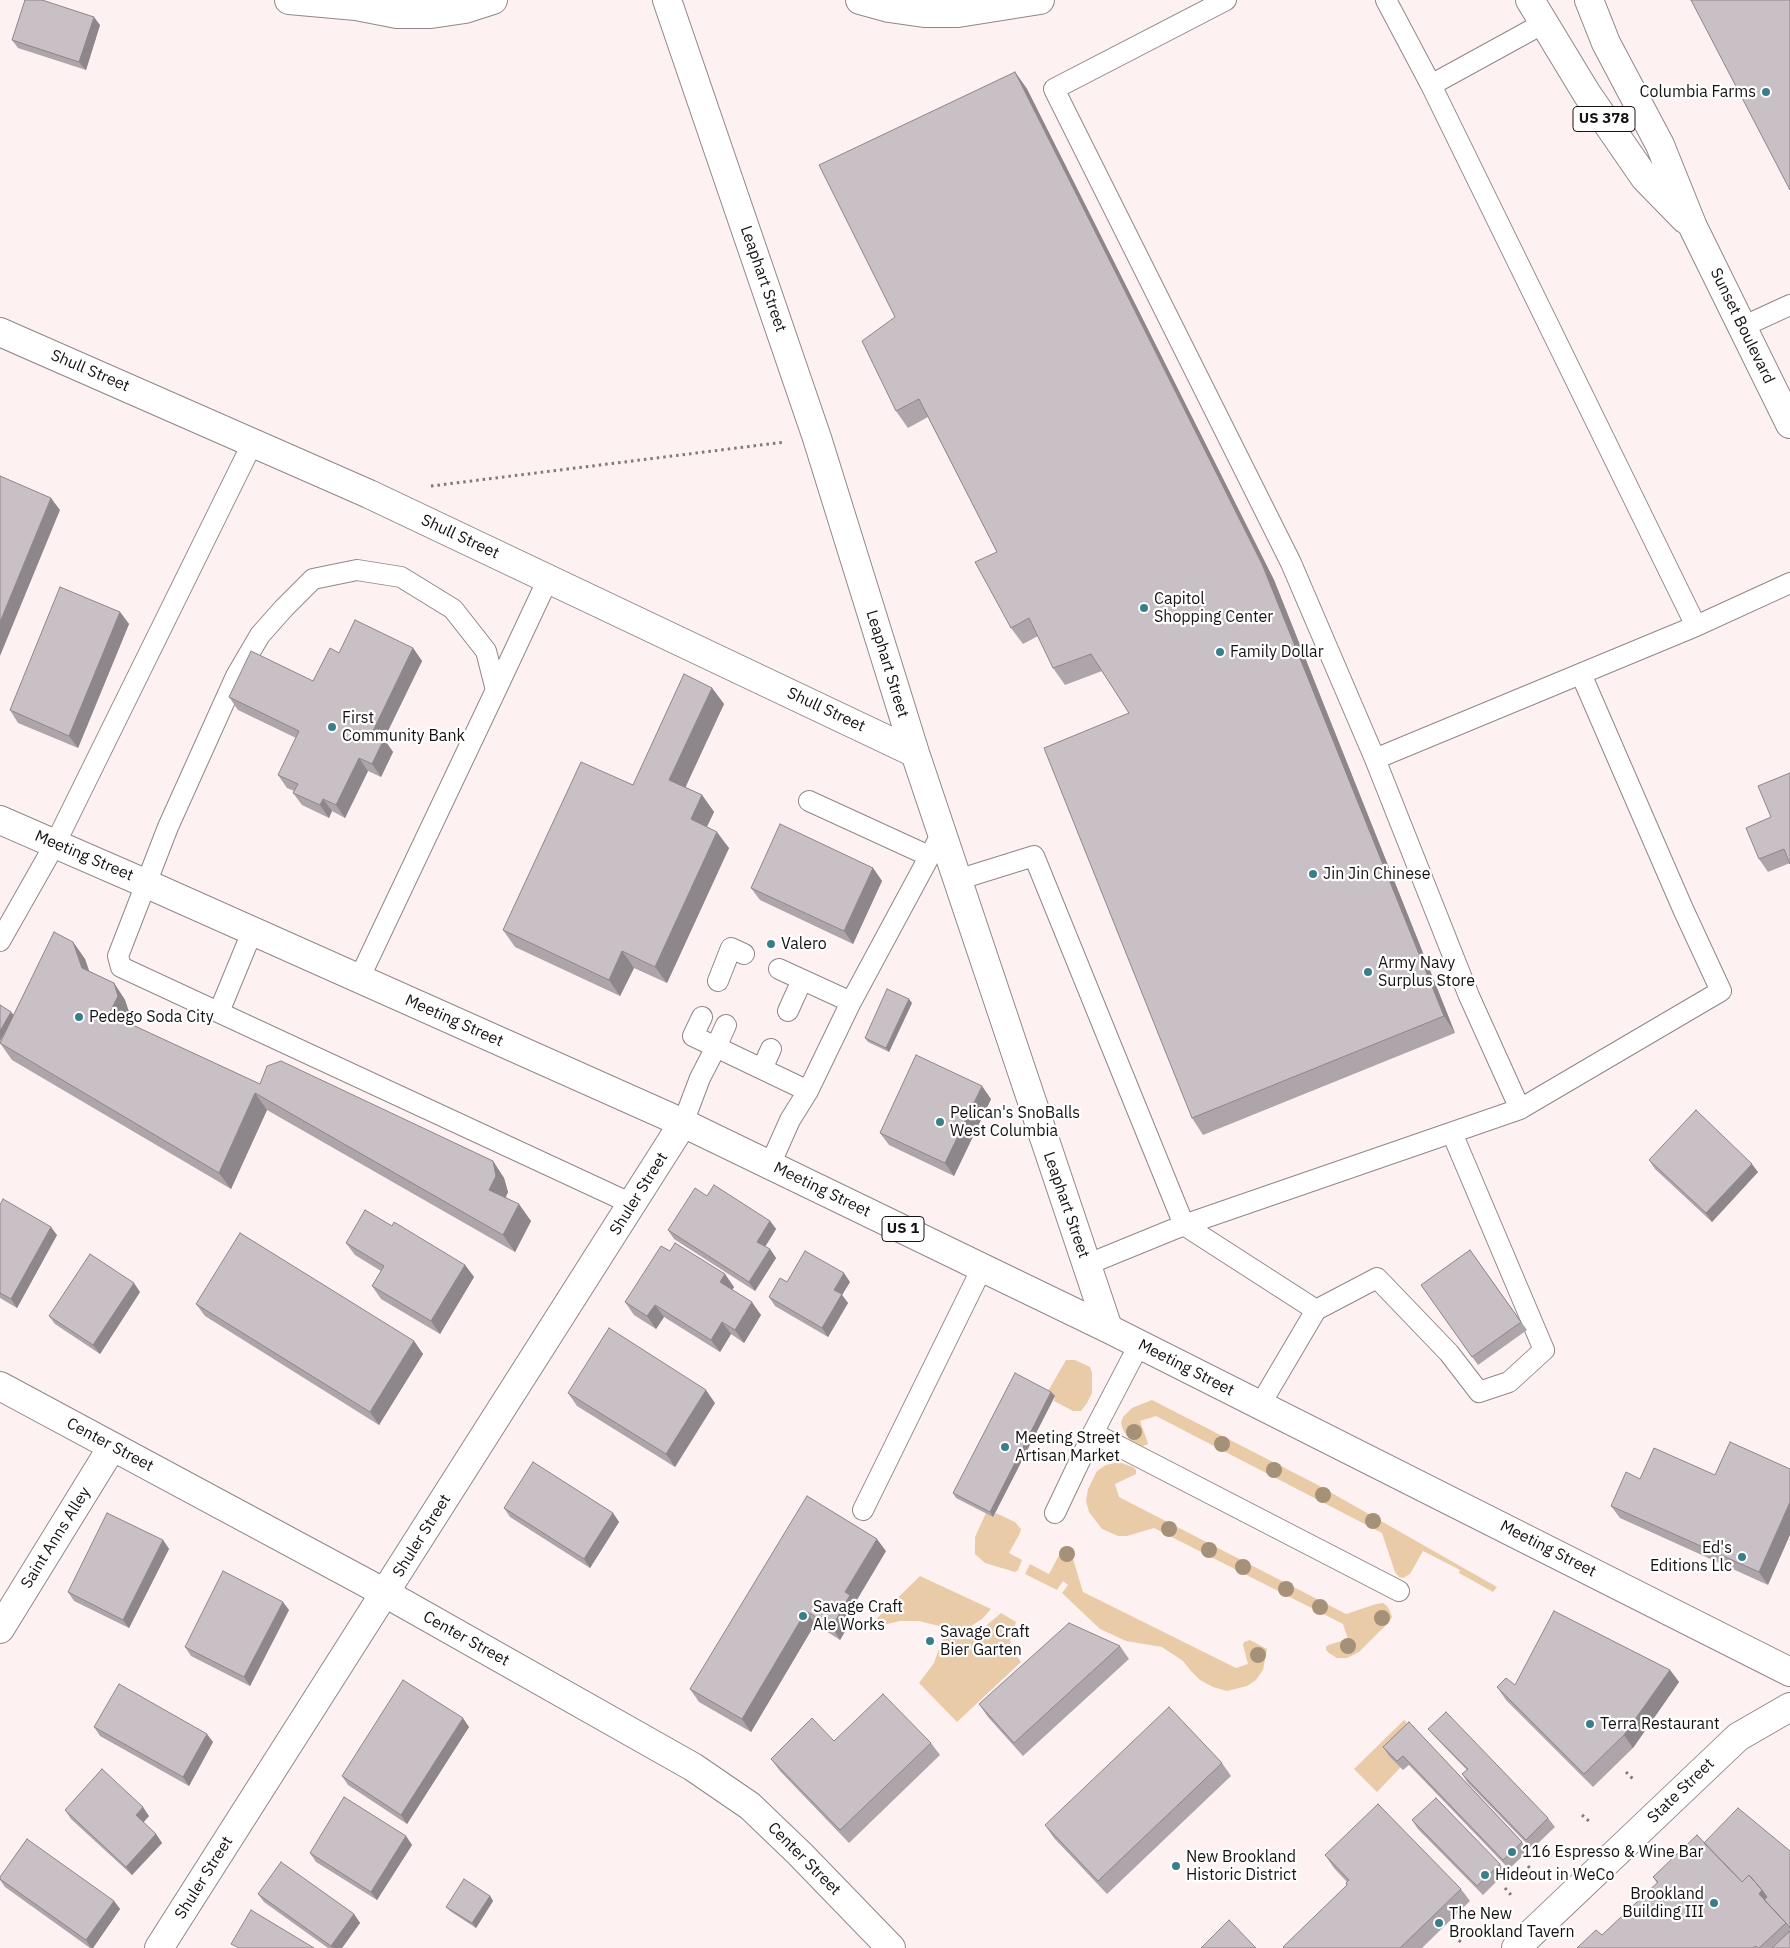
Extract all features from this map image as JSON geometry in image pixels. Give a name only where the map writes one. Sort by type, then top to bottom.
[{"type":"main road","points":[[289,0],[356,6],[397,14],[431,14],[465,9],[494,0]]},
{"type":"main road","name":"Leaphart Street","points":[[668,0],[817,438],[915,753],[935,844],[957,880],[1108,1328]]},
{"type":"main road","points":[[860,0],[889,8],[924,13],[958,13],[1040,0]]},
{"type":"main road","name":"Sunset Boulevard","points":[[1588,0],[1606,43],[1660,145],[1693,227],[1790,424]]},
{"type":"main road","name":"Sunset Boulevard","points":[[1537,11],[1587,94],[1645,178],[1693,227]]},
{"type":"main road","name":"Shull Street","points":[[0,332],[369,494],[915,753]]},
{"type":"main road","name":"Meeting Street","points":[[0,820],[684,1124],[1108,1328],[1790,1672]]},
{"type":"main road","name":"Shuler Street","points":[[159,1948],[684,1124]]},
{"type":"main road","name":"Center Street","points":[[0,1386],[385,1593],[693,1767],[750,1806],[800,1854],[891,1948]]},
{"type":"main road","name":"Saint Anns Alley","points":[[0,1629],[112,1446]]},
{"type":"main road","name":"State Street","points":[[1516,1948],[1738,1736],[1790,1707]]},
{"type":"lane","points":[[1226,0],[1054,89],[1291,563],[1375,758],[1469,996],[1520,1109]]},
{"type":"lane","points":[[1386,0],[1431,85],[1696,626]]},
{"type":"lane","points":[[1431,85],[1537,11]]},
{"type":"lane","points":[[1742,327],[1790,305]]},
{"type":"lane","points":[[0,941],[55,844],[253,442]]},
{"type":"lane","points":[[496,690],[486,651],[453,609],[401,577],[358,570],[313,579],[260,635],[236,676],[168,827],[118,956],[121,967],[632,1204]]},
{"type":"lane","points":[[359,979],[548,579]]},
{"type":"lane","points":[[1375,758],[1696,626],[1790,583]]},
{"type":"lane","points":[[1086,1265],[1184,1225],[1520,1109],[1721,992],[1580,674]]},
{"type":"lane","points":[[770,1165],[790,1120],[808,1091],[851,1002],[935,844],[809,801]]},
{"type":"lane","points":[[957,880],[1034,856],[1184,1225],[1316,1310]]},
{"type":"lane","points":[[219,1012],[252,932]]},
{"type":"lane","points":[[718,981],[731,948],[744,954]]},
{"type":"lane","points":[[779,970],[851,1002]]},
{"type":"lane","points":[[788,1011],[802,980]]},
{"type":"lane","points":[[702,1017],[693,1036],[808,1091]]},
{"type":"lane","points":[[684,1124],[700,1078],[726,1025]]},
{"type":"lane","points":[[762,1069],[771,1049]]},
{"type":"lane","points":[[1260,1405],[1283,1363],[1316,1310],[1378,1278],[1449,1353],[1479,1392],[1509,1382],[1544,1350],[1452,1133]]},
{"type":"lane","points":[[863,1510],[982,1268]]},
{"type":"lane","points":[[1055,1513],[1093,1433],[1139,1344]]},
{"type":"lane","points":[[1093,1433],[1399,1591]]},
{"type":"path","points":[[427,487],[817,438]]},
{"type":"path","points":[[1626,1772],[1634,1780]]},
{"type":"path","points":[[1582,1814],[1590,1822]]},
{"type":"path","points":[[1544,1851],[1552,1859]]},
{"type":"path","points":[[1528,1866],[1535,1874]]},
{"type":"path","points":[[1505,1888],[1512,1896]]},
{"type":"path","points":[[1454,1936],[1463,1944]]},
{"type":"shaded area","points":[[1066,1360],[1075,1360],[1090,1367],[1092,1373],[1092,1393],[1081,1411],[1073,1411],[1054,1401],[1055,1397],[1047,1393]]},
{"type":"shaded area","points":[[1152,1400],[1316,1484],[1497,1587],[1493,1592],[1459,1573],[1460,1570],[1423,1551],[1410,1574],[1403,1578],[1399,1577],[1395,1572],[1382,1533],[1156,1416],[1140,1421],[1148,1443],[1142,1446],[1131,1440],[1124,1432],[1121,1423],[1123,1417],[1132,1408]]},
{"type":"shaded area","points":[[1119,1462],[1133,1467],[1136,1470],[1136,1474],[1115,1484],[1119,1497],[1346,1614],[1383,1603],[1387,1606],[1392,1617],[1359,1652],[1347,1658],[1337,1658],[1326,1650],[1326,1647],[1348,1639],[1343,1624],[1154,1528],[1127,1536],[1118,1536],[1102,1529],[1089,1512],[1086,1501],[1088,1489],[1097,1471],[1106,1465]]},
{"type":"shaded area","points":[[986,1513],[993,1517],[996,1513],[1015,1522],[1021,1529],[1009,1553],[1022,1560],[1018,1570],[1015,1572],[985,1563],[975,1554],[975,1537]]},
{"type":"shaded area","points":[[1064,1546],[1070,1549],[1083,1592],[1236,1668],[1248,1664],[1243,1645],[1244,1642],[1250,1640],[1267,1649],[1263,1670],[1256,1680],[1247,1686],[1227,1691],[1213,1687],[1200,1680],[1183,1661],[1162,1647],[1126,1641],[1100,1629],[1062,1593],[1068,1585],[1063,1581],[1057,1590],[1025,1574],[1030,1564],[1049,1574]]},
{"type":"shaded area","points":[[920,1576],[991,1609],[982,1619],[965,1630],[919,1621],[900,1621],[883,1625],[871,1633],[867,1628]]},
{"type":"shaded area","points":[[1001,1613],[1016,1622],[1010,1640],[1013,1650],[1021,1662],[957,1722],[919,1683],[934,1663],[943,1638],[964,1639],[973,1637]]},
{"type":"shaded area","points":[[1404,1720],[1415,1731],[1389,1755],[1401,1767],[1377,1792],[1354,1769]]},
{"type":"building","points":[[25,0],[42,0],[94,17],[79,62],[12,40]]},
{"type":"building","name":"Columbia Farms","points":[[1691,0],[1790,0],[1790,190]]},
{"type":"building","name":"Capitol Shopping Center","points":[[1015,72],[1262,564],[1444,1016],[1192,1118],[1044,748],[1129,713],[1091,654],[1053,668],[1029,618],[1011,628],[975,562],[997,552],[919,399],[896,411],[862,341],[895,317],[819,165]]},
{"type":"building","points":[[0,476],[51,498],[0,622]]},
{"type":"building","points":[[60,587],[120,612],[69,736],[10,710]]},
{"type":"building","name":"First Community Bank","points":[[355,620],[413,648],[372,733],[384,739],[372,764],[359,758],[336,805],[323,799],[320,805],[293,793],[298,784],[278,775],[299,731],[229,697],[251,651],[313,681],[330,648],[339,653]]},
{"type":"building","points":[[684,674],[712,688],[669,780],[702,795],[691,819],[717,832],[655,967],[622,951],[609,980],[503,930],[581,762],[633,785]]},
{"type":"building","points":[[1790,773],[1790,864],[1784,849],[1759,859],[1746,828],[1771,817],[1758,786]]},
{"type":"building","points":[[780,824],[873,868],[844,931],[751,888]]},
{"type":"building","points":[[54,932],[73,942],[82,968],[114,983],[118,996],[109,1014],[260,1084],[267,1066],[281,1061],[493,1161],[496,1176],[489,1190],[519,1204],[503,1235],[255,1093],[219,1173],[0,1043]]},
{"type":"building","points":[[887,989],[909,999],[886,1048],[865,1038]]},
{"type":"building","points":[[0,1005],[11,1012],[0,1031]]},
{"type":"building","name":"Pelican's SnoBalls West Columbia","points":[[916,1055],[982,1086],[945,1163],[880,1133]]},
{"type":"building","points":[[1696,1110],[1752,1164],[1706,1213],[1649,1160]]},
{"type":"building","points":[[714,1185],[770,1221],[757,1242],[770,1249],[749,1282],[668,1230],[695,1188],[707,1196]]},
{"type":"building","points":[[3,1199],[51,1227],[11,1299],[0,1293],[0,1205]]},
{"type":"building","points":[[365,1210],[392,1226],[394,1222],[465,1265],[431,1321],[372,1286],[384,1266],[346,1243]]},
{"type":"building","points":[[240,1233],[414,1341],[370,1412],[196,1304]]},
{"type":"building","points":[[675,1243],[725,1274],[720,1282],[752,1302],[735,1330],[722,1322],[711,1340],[655,1305],[647,1316],[625,1302],[661,1246],[670,1251]]},
{"type":"building","points":[[1470,1250],[1521,1322],[1472,1357],[1421,1285]]},
{"type":"building","points":[[805,1251],[844,1273],[834,1290],[842,1294],[822,1328],[769,1297],[780,1278],[787,1282]]},
{"type":"building","points":[[90,1254],[134,1283],[93,1345],[49,1316]]},
{"type":"building","points":[[609,1328],[706,1390],[666,1454],[568,1393]]},
{"type":"building","name":"Meeting Street Artisan Market","points":[[1015,1373],[1051,1392],[990,1512],[953,1493]]},
{"type":"building","points":[[1730,1442],[1790,1469],[1790,1502],[1759,1572],[1611,1506],[1626,1472],[1640,1479],[1654,1448],[1715,1475]]},
{"type":"building","points":[[533,1462],[613,1513],[584,1559],[504,1508]]},
{"type":"building","name":"Savage Craft Ale Works","points":[[807,1496],[877,1539],[845,1592],[850,1595],[832,1627],[806,1611],[742,1719],[690,1689]]},
{"type":"building","points":[[107,1513],[163,1540],[123,1620],[68,1592]]},
{"type":"building","points":[[223,1571],[283,1602],[244,1677],[185,1647]]},
{"type":"building","name":"Terra Restaurant","points":[[1554,1611],[1670,1670],[1624,1735],[1584,1774],[1497,1687],[1506,1678],[1515,1685]]},
{"type":"building","points":[[1069,1623],[1120,1646],[1014,1743],[979,1704]]},
{"type":"building","points":[[403,1680],[463,1718],[401,1815],[342,1776]]},
{"type":"building","points":[[119,1684],[207,1734],[183,1777],[94,1727]]},
{"type":"building","points":[[883,1694],[931,1743],[840,1830],[771,1759],[812,1718],[834,1741]]},
{"type":"building","points":[[1169,1707],[1222,1763],[1098,1881],[1045,1825]]},
{"type":"building","points":[[1446,1712],[1548,1818],[1526,1840],[1462,1774],[1468,1769],[1428,1729]]},
{"type":"building","points":[[1409,1722],[1522,1842],[1503,1860],[1403,1756],[1397,1761],[1383,1747]]},
{"type":"building","points":[[102,1769],[143,1807],[136,1815],[156,1834],[126,1867],[65,1810]]},
{"type":"building","points":[[344,1797],[406,1836],[371,1892],[310,1853]]},
{"type":"building","points":[[1436,1798],[1500,1864],[1477,1886],[1412,1820]]},
{"type":"building","points":[[1378,1804],[1461,1889],[1400,1948],[1284,1948],[1347,1885],[1346,1883],[1349,1880],[1325,1855]]},
{"type":"building","points":[[1738,1808],[1790,1851],[1790,1928],[1764,1900],[1767,1897],[1749,1875],[1742,1882],[1704,1843]]},
{"type":"building","name":"Brookland Building III","points":[[1697,1835],[1742,1882],[1749,1875],[1762,1890],[1759,1894],[1786,1923],[1759,1948],[1755,1946],[1753,1948],[1577,1948],[1596,1930],[1602,1935],[1658,1882],[1653,1877]]},
{"type":"building","points":[[27,1839],[114,1901],[86,1940],[0,1879]]},
{"type":"building","points":[[281,1862],[354,1914],[331,1946],[258,1894]]},
{"type":"building","points":[[464,1879],[490,1896],[472,1923],[446,1907]]},
{"type":"building","points":[[251,1910],[314,1948],[239,1948],[231,1944]]},
{"type":"building","points":[[1229,1920],[1256,1948],[1201,1948]]},
{"type":"building","points":[[1790,1931],[1790,1948],[1772,1948]]},
{"type":"place","name":"Columbia Farms","points":[[1766,92]]},
{"type":"place","name":"Capitol Shopping Center","points":[[1144,608]]},
{"type":"place","name":"Family Dollar","points":[[1220,652]]},
{"type":"place","name":"First Community Bank","points":[[332,727]]},
{"type":"place","name":"Jin Jin Chinese","points":[[1313,874]]},
{"type":"place","name":"Valero","points":[[771,944]]},
{"type":"place","name":"Army Navy Surplus Store","points":[[1368,972]]},
{"type":"place","name":"Pedego Soda City","points":[[79,1017]]},
{"type":"place","name":"Pelican's SnoBalls West Columbia","points":[[940,1122]]},
{"type":"place","name":"Meeting Street Artisan Market","points":[[1005,1447]]},
{"type":"place","name":"Ed's Editions Llc","points":[[1742,1557]]},
{"type":"place","name":"Savage Craft Ale Works","points":[[803,1616]]},
{"type":"place","name":"Savage Craft Bier Garten","points":[[930,1641]]},
{"type":"place","name":"Terra Restaurant","points":[[1590,1724]]},
{"type":"place","name":"116 Espresso & Wine Bar","points":[[1512,1852]]},
{"type":"place","name":"New Brookland Historic District","points":[[1176,1866]]},
{"type":"place","name":"Hideout in WeCo","points":[[1485,1875]]},
{"type":"place","name":"Brookland Building III","points":[[1714,1903]]},
{"type":"place","name":"The New Brookland Tavern","points":[[1439,1923]]}]
